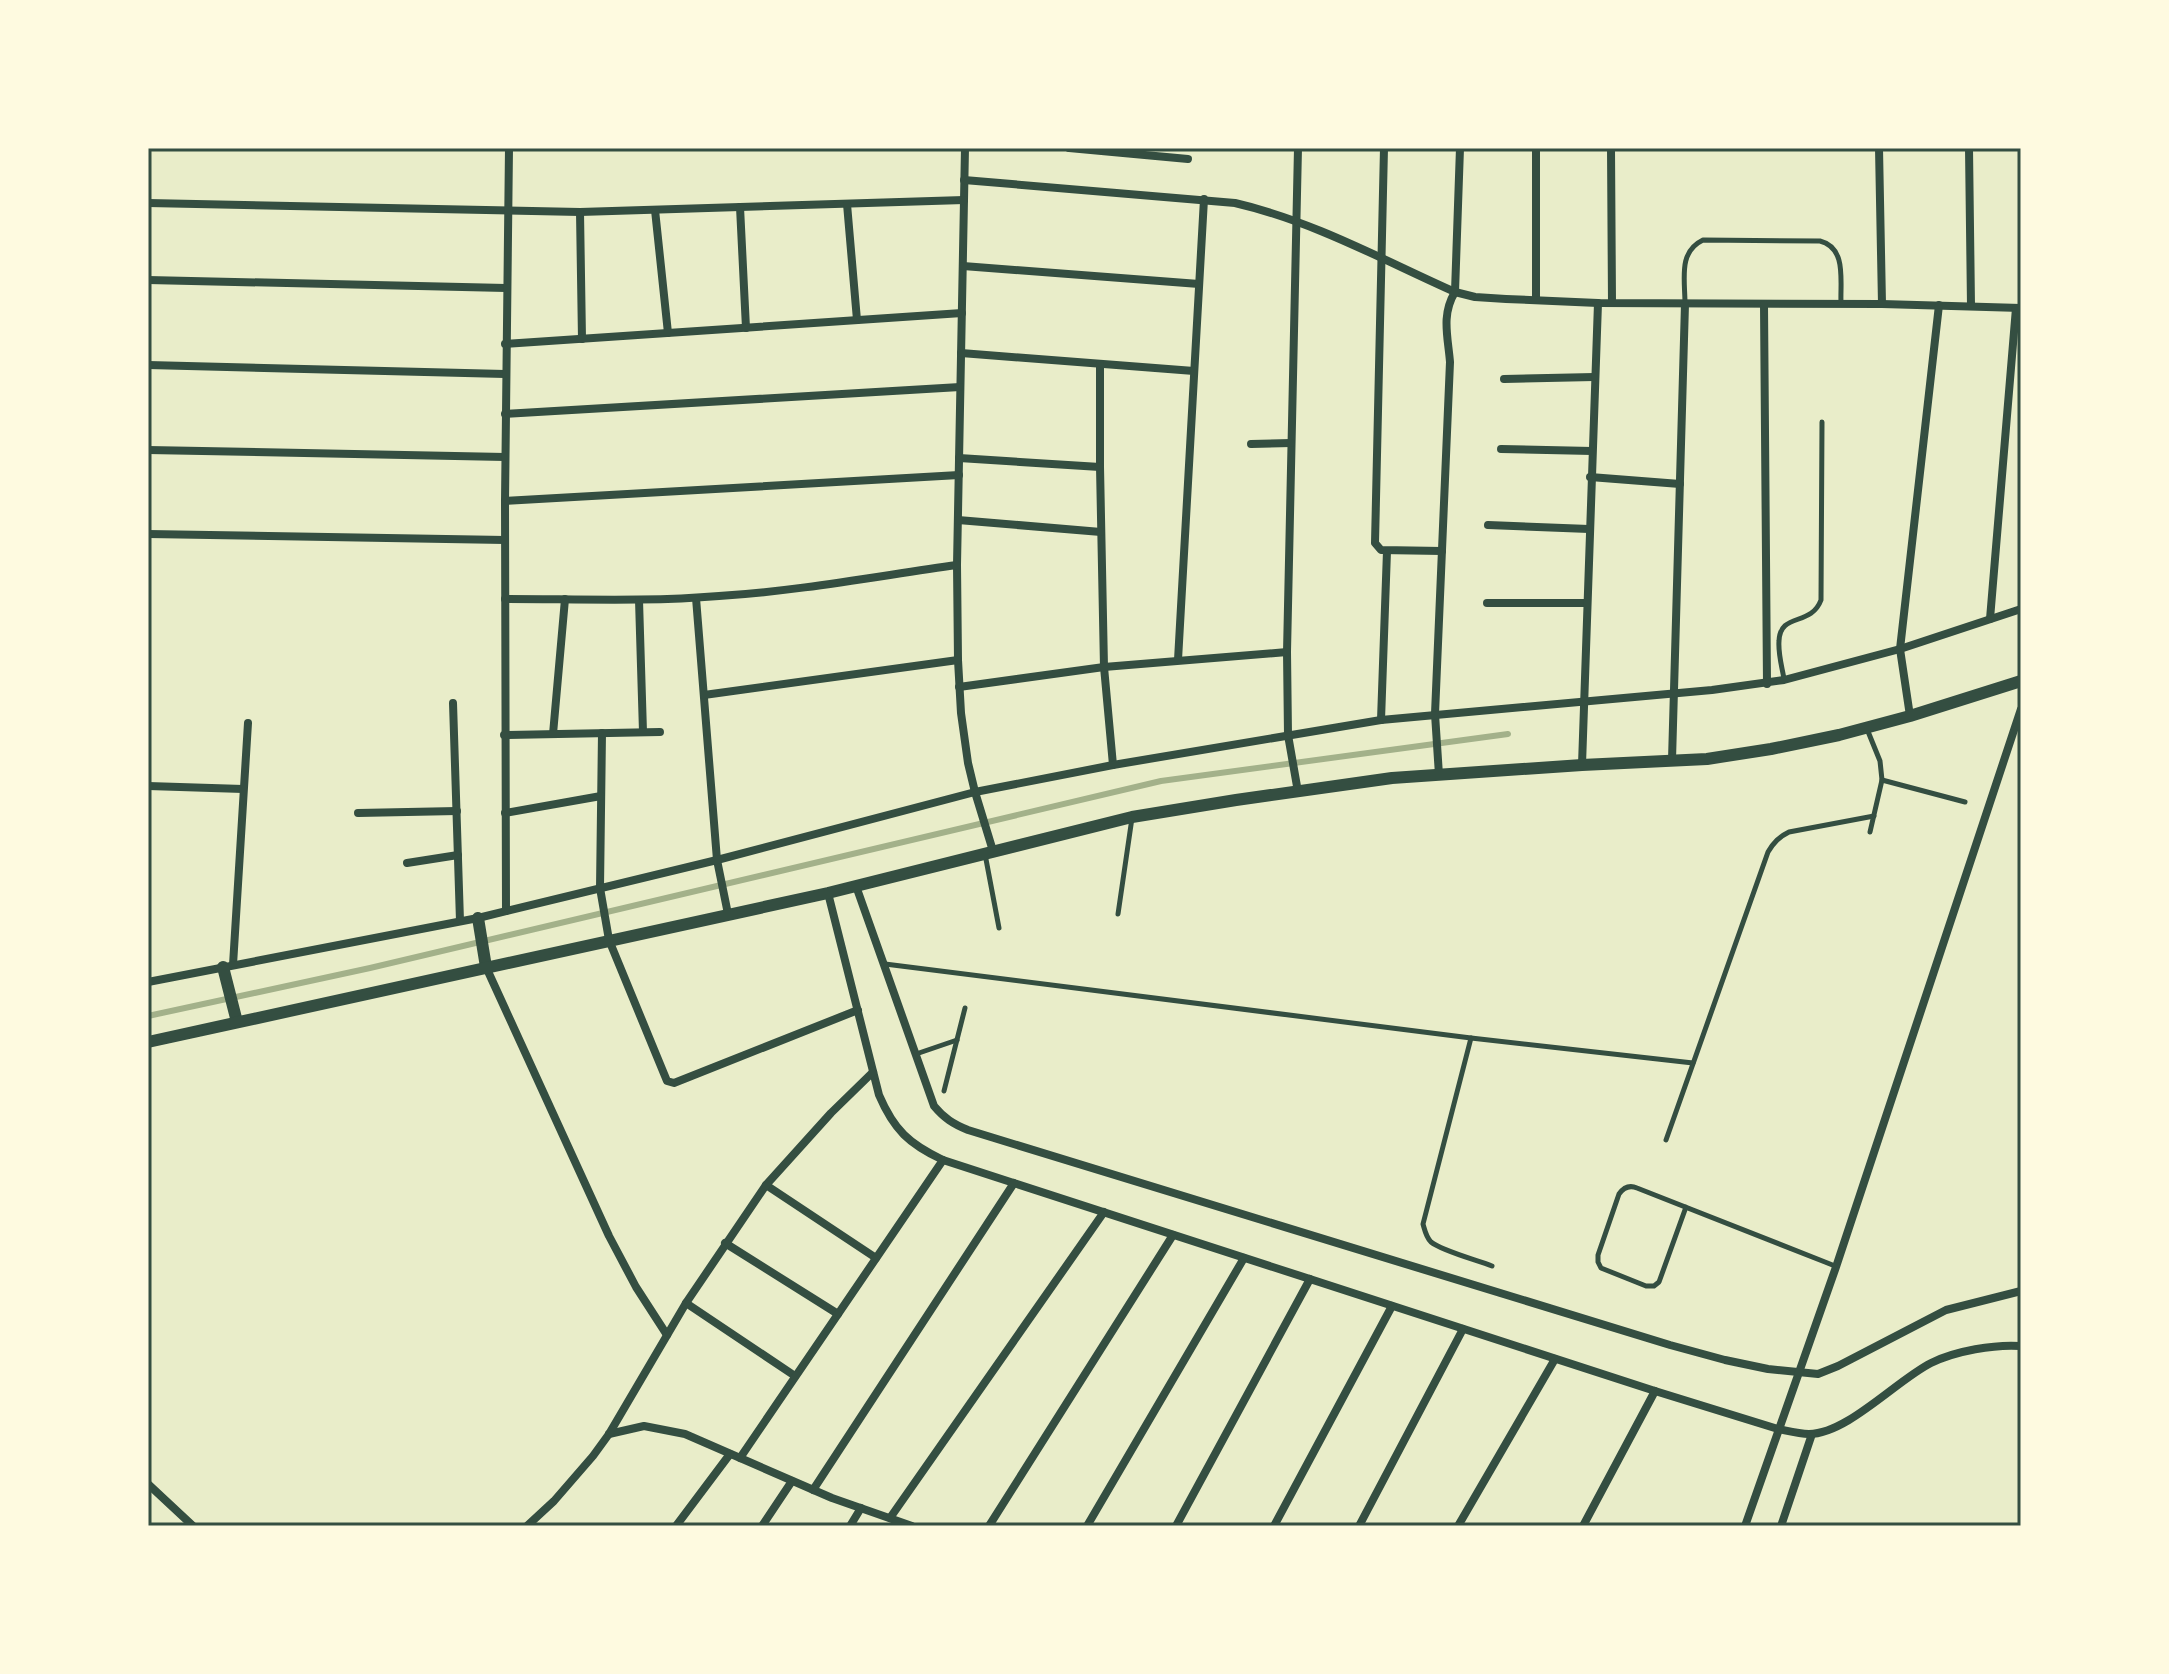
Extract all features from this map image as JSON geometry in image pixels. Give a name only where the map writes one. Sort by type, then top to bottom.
[{"type":"street","points":[[506,911],[505,344],[509,148]]},
{"type":"street","points":[[965,148],[958,660],[961,713],[989,852]]},
{"type":"street","points":[[1069,148],[1188,159]]},
{"type":"street","points":[[1298,148],[1287,652],[1288,735],[1298,792]]},
{"type":"street","points":[[1384,148],[1375,543],[1384,550],[1442,551]]},
{"type":"street","points":[[1439,775],[1435,714],[1450,362],[1446,311],[1455,292],[1460,148]]},
{"type":"street","points":[[1536,148],[1536,300]]},
{"type":"street","points":[[1611,148],[1612,303]]},
{"type":"street","points":[[1879,148],[1882,304]]},
{"type":"street","points":[[1969,148],[1971,306]]},
{"type":"street","points":[[964,180],[1204,199],[1266,210],[1325,232],[1455,292],[1475,297],[1598,303],[2018,308],[1990,619]]},
{"type":"street","points":[[1178,660],[1204,199]]},
{"type":"street","points":[[148,203],[580,212],[964,200]]},
{"type":"street","points":[[847,204],[857,320]]},
{"type":"street","points":[[740,207],[746,328]]},
{"type":"street","points":[[655,210],[668,333]]},
{"type":"street","points":[[580,212],[582,339]]},
{"type":"street","points":[[963,266],[1199,284]]},
{"type":"street","points":[[148,280],[506,288]]},
{"type":"street","points":[[1582,765],[1598,303]]},
{"type":"street","points":[[1672,760],[1685,304]]},
{"type":"street","points":[[1764,305],[1767,684]]},
{"type":"street","points":[[1910,716],[1900,649],[1939,305]]},
{"type":"street","points":[[505,344],[962,313]]},
{"type":"street","points":[[961,353],[1194,371]]},
{"type":"street","points":[[1100,364],[1104,667],[1113,765]]},
{"type":"street","points":[[148,365],[505,374]]},
{"type":"street","points":[[1504,379],[1594,377]]},
{"type":"street","points":[[505,414],[960,387]]},
{"type":"street","points":[[1251,444],[1291,443]]},
{"type":"street","points":[[1501,449],[1592,451]]},
{"type":"street","points":[[148,450],[505,457]]},
{"type":"street","points":[[959,458],[1100,467]]},
{"type":"street","points":[[505,501],[959,475]]},
{"type":"street","points":[[1590,477],[1680,484]]},
{"type":"street","points":[[958,520],[1101,532]]},
{"type":"street","points":[[1488,525],[1589,529]]},
{"type":"street","points":[[148,534],[505,540]]},
{"type":"street","points":[[1381,720],[1384,550]]},
{"type":"street","points":[[505,599],[696,598],[809,587],[957,565]]},
{"type":"street","points":[[696,598],[717,860],[728,914]]},
{"type":"street","points":[[553,734],[565,599]]},
{"type":"street","points":[[639,600],[643,732]]},
{"type":"street","points":[[1487,603],[1586,603]]},
{"type":"street","points":[[148,982],[478,918],[717,860],[975,792],[1113,765],[1381,720],[1767,684],[1900,649],[2021,609]]},
{"type":"street","points":[[959,687],[1104,667],[1287,652]]},
{"type":"street","points":[[704,695],[958,660]]},
{"type":"street","points":[[148,1042],[828,893],[1132,817],[1392,778],[1707,759],[1867,728],[2021,681]]},
{"type":"street","points":[[453,703],[460,921]]},
{"type":"street","points":[[1745,1526],[1800,1374],[2021,709]]},
{"type":"street","points":[[237,1022],[228,966],[248,723]]},
{"type":"street","points":[[504,735],[660,732]]},
{"type":"street","points":[[602,733],[600,888],[609,940],[666,1078],[674,1083],[858,1010]]},
{"type":"street","points":[[148,786],[243,789]]},
{"type":"street","points":[[505,813],[601,796]]},
{"type":"street","points":[[358,813],[457,811]]},
{"type":"street","points":[[407,863],[458,855]]},
{"type":"street","points":[[856,886],[934,1106],[954,1125],[968,1130],[1697,1353],[1800,1374],[1818,1374],[1838,1366],[1946,1310],[2021,1291]]},
{"type":"street","points":[[828,893],[879,1095],[888,1117],[903,1136],[943,1160],[1778,1429],[1812,1434],[1867,1409],[1910,1376],[1948,1356],[2006,1345],[2021,1346]]},
{"type":"street","points":[[478,918],[486,967],[609,1236],[636,1287],[667,1335]]},
{"type":"street","points":[[527,1526],[554,1501],[609,1434],[686,1303],[766,1185],[873,1072]]},
{"type":"street","points":[[740,1458],[943,1160]]},
{"type":"street","points":[[813,1490],[1014,1183]]},
{"type":"street","points":[[766,1185],[876,1258]]},
{"type":"street","points":[[890,1518],[1104,1212]]},
{"type":"street","points":[[989,1526],[1173,1235]]},
{"type":"street","points":[[725,1243],[838,1314]]},
{"type":"street","points":[[1087,1526],[1244,1258]]},
{"type":"street","points":[[1176,1526],[1310,1279]]},
{"type":"street","points":[[686,1303],[795,1376]]},
{"type":"street","points":[[1274,1526],[1392,1306]]},
{"type":"street","points":[[1359,1526],[1463,1329]]},
{"type":"street","points":[[1458,1526],[1555,1359]]},
{"type":"street","points":[[1583,1526],[1655,1391]]},
{"type":"street","points":[[609,1434],[644,1426],[685,1434],[813,1490],[912,1526]]},
{"type":"street","points":[[1781,1526],[1812,1434]]},
{"type":"street","points":[[676,1526],[730,1454]]},
{"type":"street","points":[[762,1526],[792,1481]]},
{"type":"street","points":[[148,1484],[193,1526]]},
{"type":"street","points":[[850,1526],[861,1508]]},
{"type":"lane","points":[[1685,304],[1687,252],[1703,240],[1820,241],[1828,244],[1839,257],[1841,304]]},
{"type":"lane","points":[[1784,680],[1779,640],[1781,633],[1790,622],[1815,612],[1821,600],[1822,422]]},
{"type":"lane","points":[[1867,728],[1880,761],[1882,780],[1870,832]]},
{"type":"lane","points":[[1882,780],[1965,802]]},
{"type":"lane","points":[[1666,1140],[1773,843],[1789,832],[1874,816]]},
{"type":"lane","points":[[1118,914],[1132,817]]},
{"type":"lane","points":[[989,852],[999,928]]},
{"type":"lane","points":[[884,964],[1693,1063]]},
{"type":"lane","points":[[944,1091],[965,1008]]},
{"type":"lane","points":[[1471,1038],[1423,1224],[1425,1234],[1439,1246],[1492,1266]]},
{"type":"lane","points":[[916,1054],[957,1040]]},
{"type":"lane","points":[[1686,1207],[1659,1282],[1654,1286],[1646,1286],[1601,1268],[1598,1255],[1619,1194],[1632,1186],[1686,1207],[1836,1267]]},
{"type":"waterway","points":[[148,1016],[370,968],[1161,781],[1508,734]]}]
